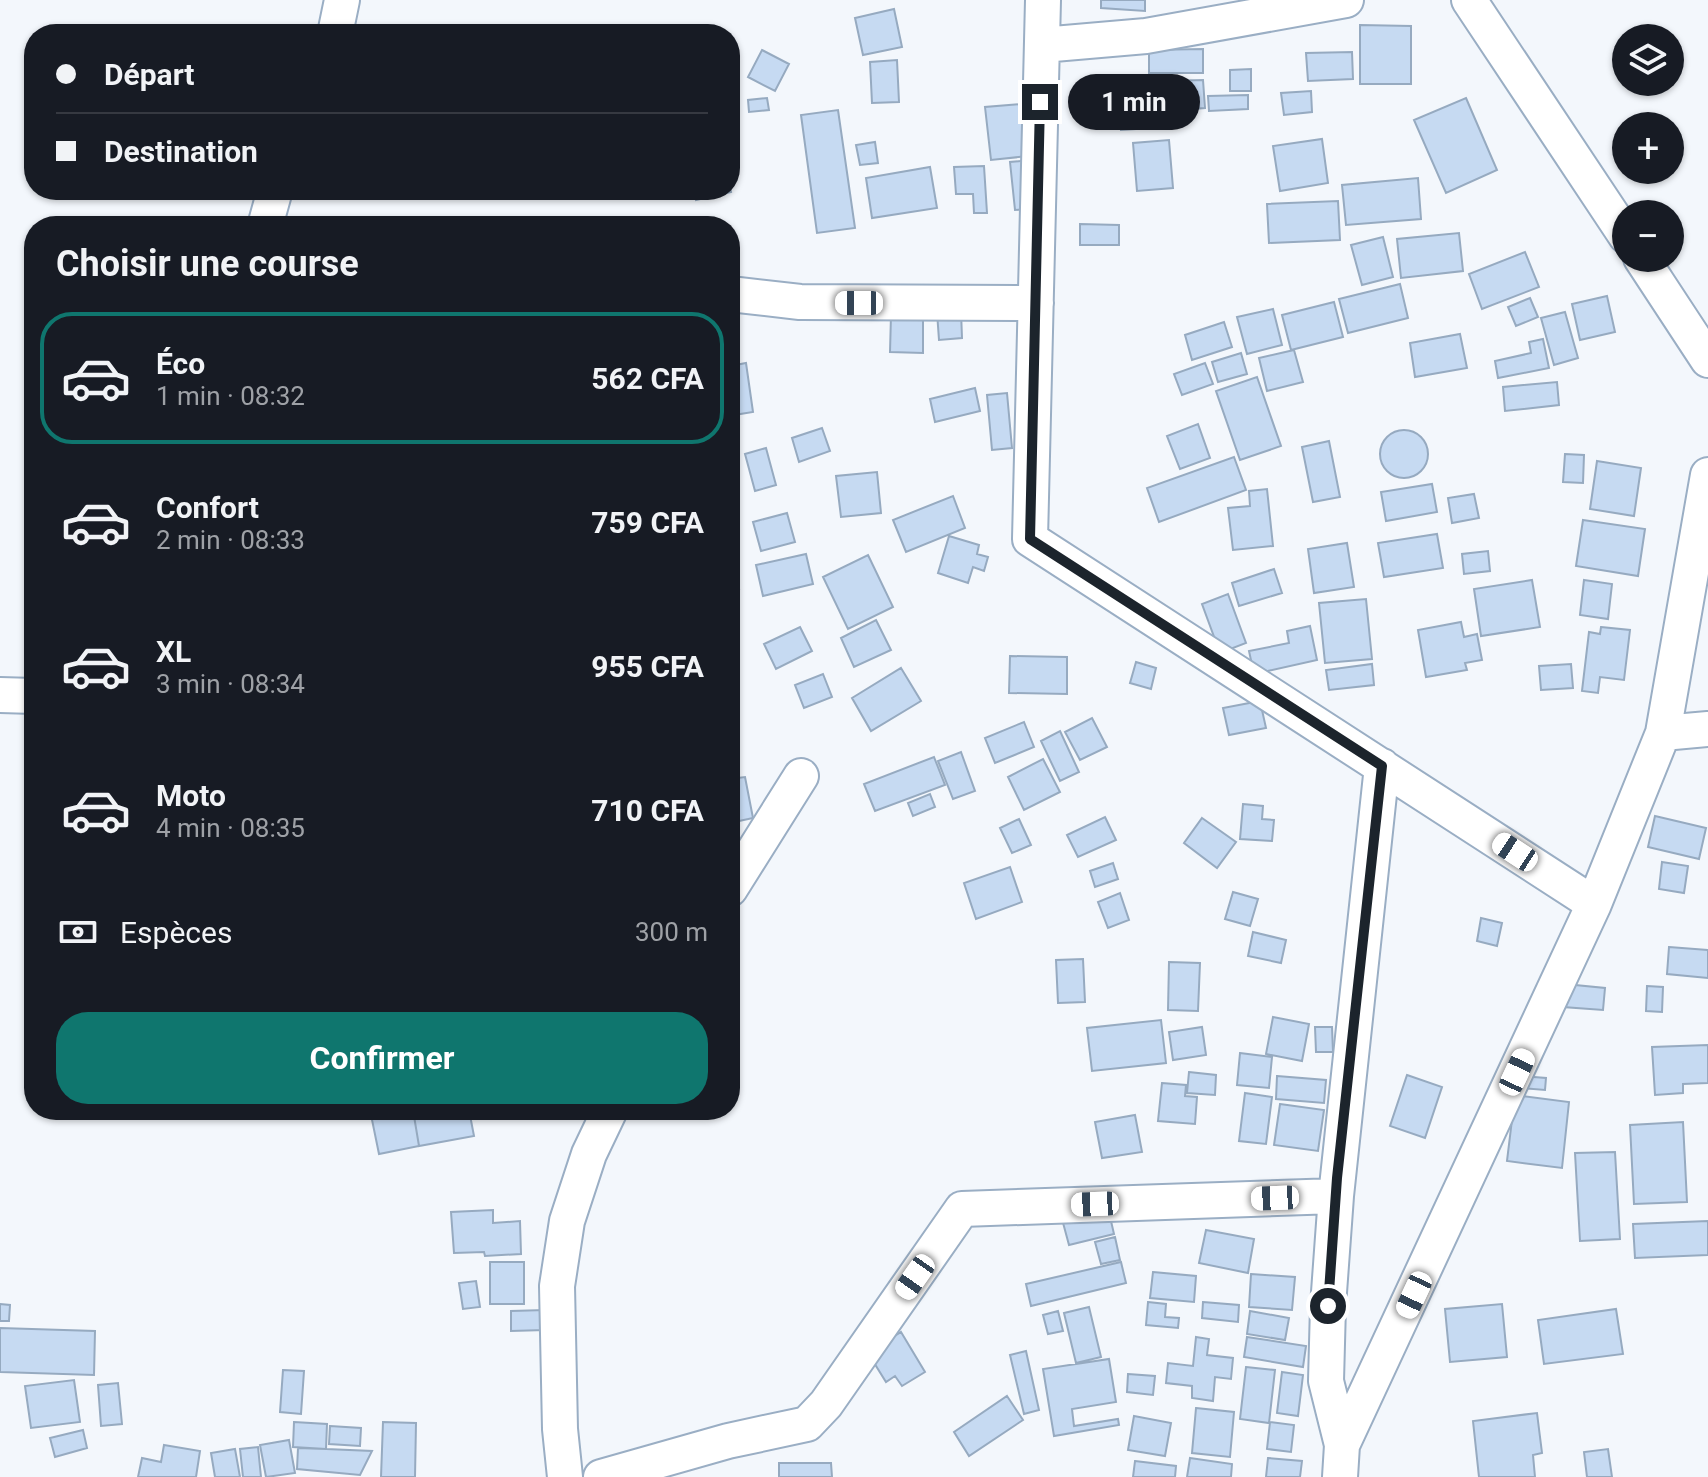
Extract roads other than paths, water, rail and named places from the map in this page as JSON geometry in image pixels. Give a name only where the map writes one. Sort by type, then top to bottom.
[{"type":"street","points":[[337,24],[342,0]]},
{"type":"street","points":[[1043,0],[1030,539],[1594,904]]},
{"type":"street","points":[[1042,45],[1146,36],[1346,0]]},
{"type":"street","points":[[1469,0],[1612,215]]},
{"type":"street","points":[[1650,272],[1708,360]]},
{"type":"street","points":[[740,295],[800,302],[1036,303]]},
{"type":"street","points":[[1341,1461],[1594,904],[1663,733],[1708,475]]},
{"type":"street","points":[[0,695],[24,696]]},
{"type":"street","points":[[1663,733],[1708,729]]},
{"type":"street","points":[[1341,1461],[1326,1381],[1328,1306],[1336,1196],[1382,766]]},
{"type":"street","points":[[740,873],[801,776]]},
{"type":"street","points":[[565,1477],[560,1429],[557,1286],[567,1221],[589,1154],[605,1120]]},
{"type":"street","points":[[601,1477],[728,1441],[807,1424],[826,1404],[962,1209],[1336,1196]]}]
